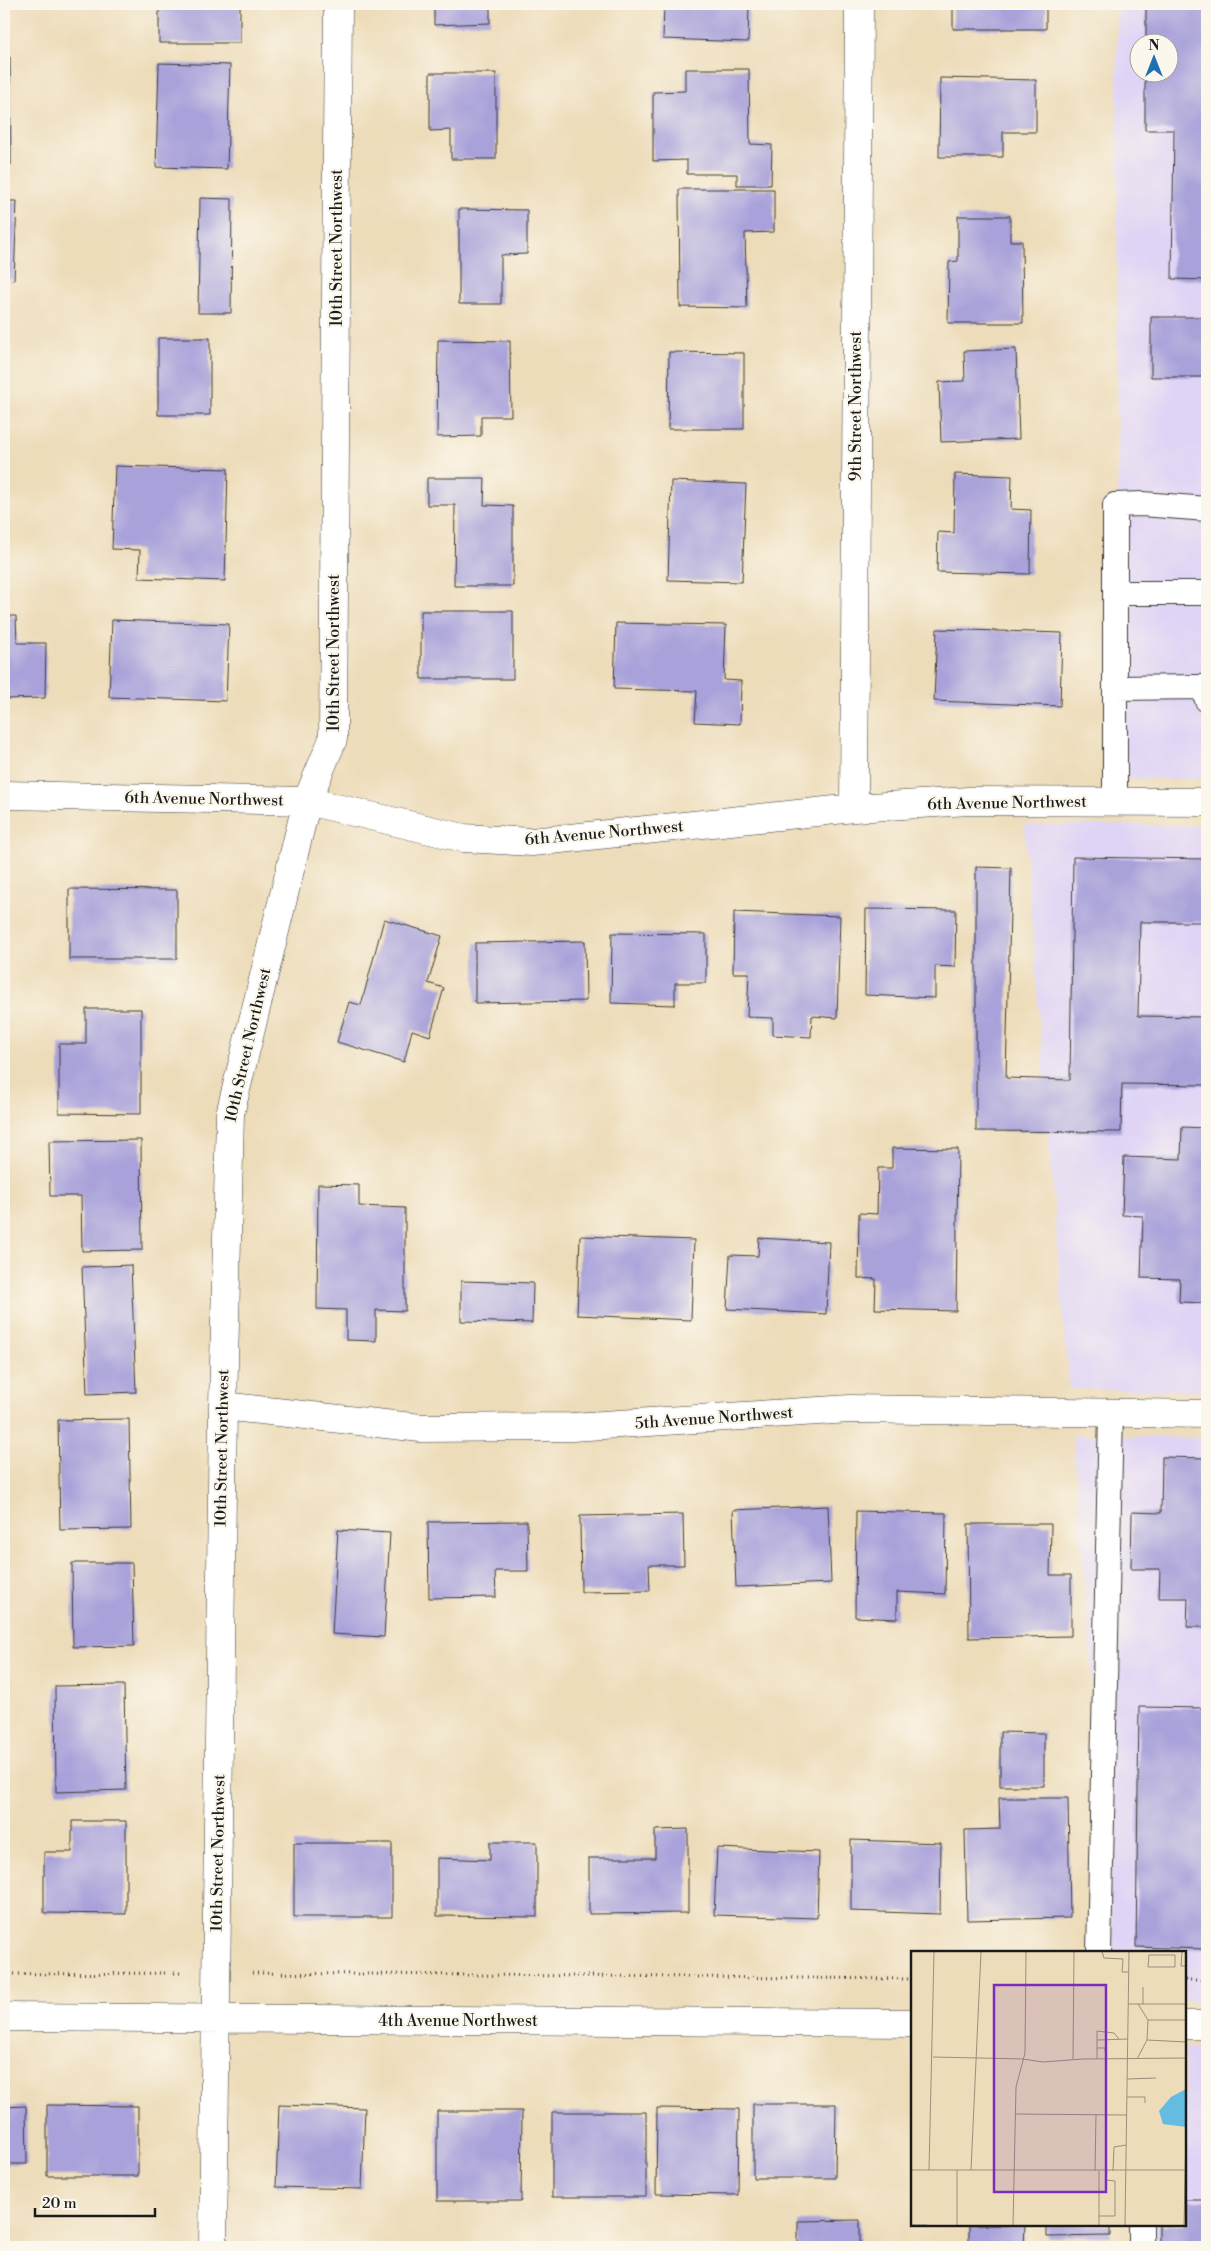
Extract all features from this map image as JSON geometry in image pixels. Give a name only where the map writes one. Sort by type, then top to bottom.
[{"type":"street","name":"10th Street Northwest","points":[[212,2247],[217,1972],[222,1406],[230,1114],[307,801],[333,739],[338,4]]},
{"type":"street","name":"9th Street Northwest","points":[[854,808],[859,4]]},
{"type":"street","name":"6th Avenue Northwest","points":[[4,795],[307,801],[464,838],[532,842],[854,808],[969,801],[1207,802]]},
{"type":"street","name":"5th Avenue Northwest","points":[[222,1406],[421,1428],[572,1427],[850,1409],[1207,1414]]},
{"type":"street","name":"4th Avenue Northwest","points":[[4,2017],[216,2020],[911,2023]]},
{"type":"street","points":[[1186,2024],[1207,2025]]},
{"type":"lane","points":[[1115,801],[1115,505],[1142,504],[1207,509]]},
{"type":"lane","points":[[1115,593],[1207,593]]},
{"type":"lane","points":[[1115,688],[1205,693]]},
{"type":"lane","points":[[1099,1951],[1111,1413]]},
{"type":"lane","points":[[1140,2226],[1140,2247]]},
{"type":"path","points":[[4,1974],[217,1972],[911,1979]]},
{"type":"path","points":[[1186,1980],[1207,1980]]},
{"type":"shaded area","points":[[1117,4],[1207,4],[1207,779],[1118,779]]},
{"type":"shaded area","points":[[1024,825],[1207,825],[1207,1391],[1069,1389]]},
{"type":"shaded area","points":[[1073,1435],[1207,1438],[1207,2001],[1186,2001],[1186,1951],[1114,1951]]},
{"type":"shaded area","points":[[1186,2048],[1207,2048],[1207,2247],[1137,2247],[1135,2226],[1186,2226]]},
{"type":"building","points":[[4,4],[7,4],[6,35],[4,35]]},
{"type":"building","points":[[159,4],[240,4],[240,43],[159,43]]},
{"type":"building","points":[[434,4],[490,4],[490,23],[434,25]]},
{"type":"building","points":[[664,4],[749,4],[748,42],[663,39]]},
{"type":"building","points":[[953,4],[1046,4],[1046,29],[953,29]]},
{"type":"building","points":[[1146,4],[1207,4],[1207,280],[1172,279],[1174,130],[1145,130],[1145,82],[1178,82],[1178,32],[1146,32]]},
{"type":"building","points":[[4,57],[10,57],[11,165],[4,165]]},
{"type":"building","points":[[159,63],[230,65],[227,169],[156,167]]},
{"type":"building","points":[[685,69],[749,69],[750,144],[772,145],[771,185],[737,185],[737,174],[687,174],[687,160],[653,161],[653,92],[685,91]]},
{"type":"building","points":[[430,73],[496,73],[496,159],[451,159],[451,130],[430,131]]},
{"type":"building","points":[[940,78],[1036,80],[1036,132],[1003,132],[1003,157],[939,157]]},
{"type":"building","points":[[679,189],[774,189],[774,232],[745,233],[747,308],[680,307]]},
{"type":"building","points":[[200,198],[232,199],[231,313],[198,313]]},
{"type":"building","points":[[4,201],[17,201],[14,280],[4,279]]},
{"type":"building","points":[[459,209],[527,210],[527,254],[501,255],[501,304],[459,304]]},
{"type":"building","points":[[958,216],[1010,216],[1010,241],[1022,241],[1023,323],[948,323],[949,262],[958,261]]},
{"type":"building","points":[[1151,317],[1207,317],[1207,377],[1151,377]]},
{"type":"building","points":[[158,338],[210,338],[210,415],[158,415]]},
{"type":"building","points":[[438,340],[510,341],[511,416],[481,416],[481,436],[437,437]]},
{"type":"building","points":[[1016,349],[1019,439],[941,442],[939,382],[965,381],[964,351]]},
{"type":"building","points":[[669,352],[744,353],[744,429],[668,429]]},
{"type":"building","points":[[115,466],[228,469],[225,581],[139,578],[140,550],[112,549]]},
{"type":"building","points":[[955,474],[1012,476],[1011,509],[1031,510],[1030,574],[937,572],[938,532],[954,533]]},
{"type":"building","points":[[427,478],[485,478],[484,505],[513,506],[513,586],[454,586],[455,505],[427,505]]},
{"type":"building","points":[[671,481],[746,484],[742,582],[668,580]]},
{"type":"building","points":[[421,611],[513,611],[513,679],[421,679]]},
{"type":"building","points":[[4,616],[16,616],[17,643],[46,643],[45,698],[4,699]]},
{"type":"building","points":[[112,620],[229,624],[226,701],[109,697]]},
{"type":"building","points":[[616,623],[726,625],[724,680],[741,681],[740,724],[695,722],[697,691],[614,689]]},
{"type":"building","points":[[937,629],[1062,633],[1060,706],[934,701]]},
{"type":"building","points":[[1073,857],[1207,859],[1207,922],[1140,922],[1138,1016],[1207,1017],[1207,1085],[1122,1084],[1121,1132],[976,1131],[976,867],[1011,868],[1006,1078],[1070,1080]]},
{"type":"building","points":[[69,889],[177,890],[177,959],[69,959]]},
{"type":"building","points":[[866,909],[956,910],[955,967],[935,966],[935,998],[865,995]]},
{"type":"building","points":[[734,912],[840,916],[837,1018],[812,1016],[811,1037],[773,1035],[773,1018],[747,1017],[749,973],[733,973]]},
{"type":"building","points":[[384,919],[442,936],[428,983],[444,988],[430,1036],[412,1030],[404,1062],[337,1042],[349,1002],[361,1005]]},
{"type":"building","points":[[612,933],[706,934],[706,983],[675,983],[675,1005],[611,1003]]},
{"type":"building","points":[[585,941],[586,1001],[475,1003],[475,943]]},
{"type":"building","points":[[86,1009],[141,1009],[141,1114],[59,1113],[59,1044],[86,1044]]},
{"type":"building","points":[[1182,1127],[1207,1128],[1207,1303],[1179,1302],[1180,1279],[1141,1278],[1143,1216],[1122,1215],[1124,1157],[1181,1159]]},
{"type":"building","points":[[141,1140],[142,1250],[82,1251],[81,1196],[50,1196],[49,1141]]},
{"type":"building","points":[[892,1148],[958,1149],[956,1311],[875,1309],[876,1279],[858,1278],[859,1213],[877,1214],[878,1168],[892,1168]]},
{"type":"building","points":[[318,1184],[359,1185],[359,1206],[405,1208],[405,1311],[376,1310],[376,1341],[346,1340],[346,1310],[317,1309]]},
{"type":"building","points":[[580,1236],[694,1240],[691,1320],[577,1315]]},
{"type":"building","points":[[759,1238],[829,1242],[826,1314],[727,1309],[730,1255],[758,1256]]},
{"type":"building","points":[[131,1265],[136,1392],[87,1394],[82,1267]]},
{"type":"building","points":[[461,1281],[533,1283],[532,1323],[461,1321]]},
{"type":"building","points":[[129,1419],[131,1529],[60,1530],[58,1420]]},
{"type":"building","points":[[1162,1457],[1207,1458],[1207,1627],[1187,1627],[1188,1598],[1159,1598],[1160,1569],[1131,1569],[1132,1512],[1161,1513]]},
{"type":"building","points":[[828,1506],[831,1583],[736,1587],[733,1510]]},
{"type":"building","points":[[856,1511],[946,1513],[945,1594],[897,1592],[897,1619],[855,1617]]},
{"type":"building","points":[[683,1514],[684,1565],[649,1565],[650,1591],[581,1592],[580,1516]]},
{"type":"building","points":[[527,1521],[528,1571],[495,1571],[496,1597],[429,1598],[428,1522]]},
{"type":"building","points":[[968,1524],[1051,1524],[1050,1575],[1071,1575],[1071,1636],[969,1638]]},
{"type":"building","points":[[338,1530],[390,1533],[384,1637],[332,1634]]},
{"type":"building","points":[[72,1563],[132,1563],[134,1646],[73,1647]]},
{"type":"building","points":[[124,1685],[126,1790],[56,1792],[55,1686]]},
{"type":"building","points":[[1139,1707],[1207,1708],[1207,1949],[1136,1947]]},
{"type":"building","points":[[1000,1732],[1044,1733],[1044,1786],[1000,1786]]},
{"type":"building","points":[[999,1798],[1068,1798],[1070,1918],[967,1920],[965,1830],[1000,1829]]},
{"type":"building","points":[[72,1821],[126,1821],[126,1914],[44,1913],[44,1852],[72,1852]]},
{"type":"building","points":[[688,1829],[688,1913],[589,1914],[589,1858],[655,1858],[655,1830]]},
{"type":"building","points":[[851,1840],[941,1843],[940,1914],[851,1911]]},
{"type":"building","points":[[490,1842],[537,1842],[537,1917],[437,1916],[437,1858],[490,1860]]},
{"type":"building","points":[[294,1843],[392,1843],[392,1917],[294,1917]]},
{"type":"building","points":[[717,1848],[819,1852],[817,1918],[714,1915]]},
{"type":"building","points":[[753,2104],[836,2104],[835,2178],[753,2178]]},
{"type":"building","points":[[47,2105],[138,2106],[138,2176],[47,2176]]},
{"type":"building","points":[[279,2105],[365,2108],[362,2189],[276,2187]]},
{"type":"building","points":[[26,2106],[27,2164],[4,2164],[4,2107]]},
{"type":"building","points":[[657,2108],[739,2109],[738,2195],[656,2194]]},
{"type":"building","points":[[437,2111],[522,2111],[521,2201],[437,2201]]},
{"type":"building","points":[[552,2112],[646,2112],[646,2197],[552,2197]]},
{"type":"building","points":[[1186,2200],[1207,2200],[1207,2247],[1159,2247],[1159,2226],[1186,2226]]},
{"type":"building","points":[[860,2220],[860,2247],[798,2247],[798,2221]]},
{"type":"building","points":[[969,2226],[1025,2226],[1024,2247],[969,2247]]},
{"type":"building","points":[[1047,2226],[1110,2226],[1110,2236],[1047,2237]]}]
